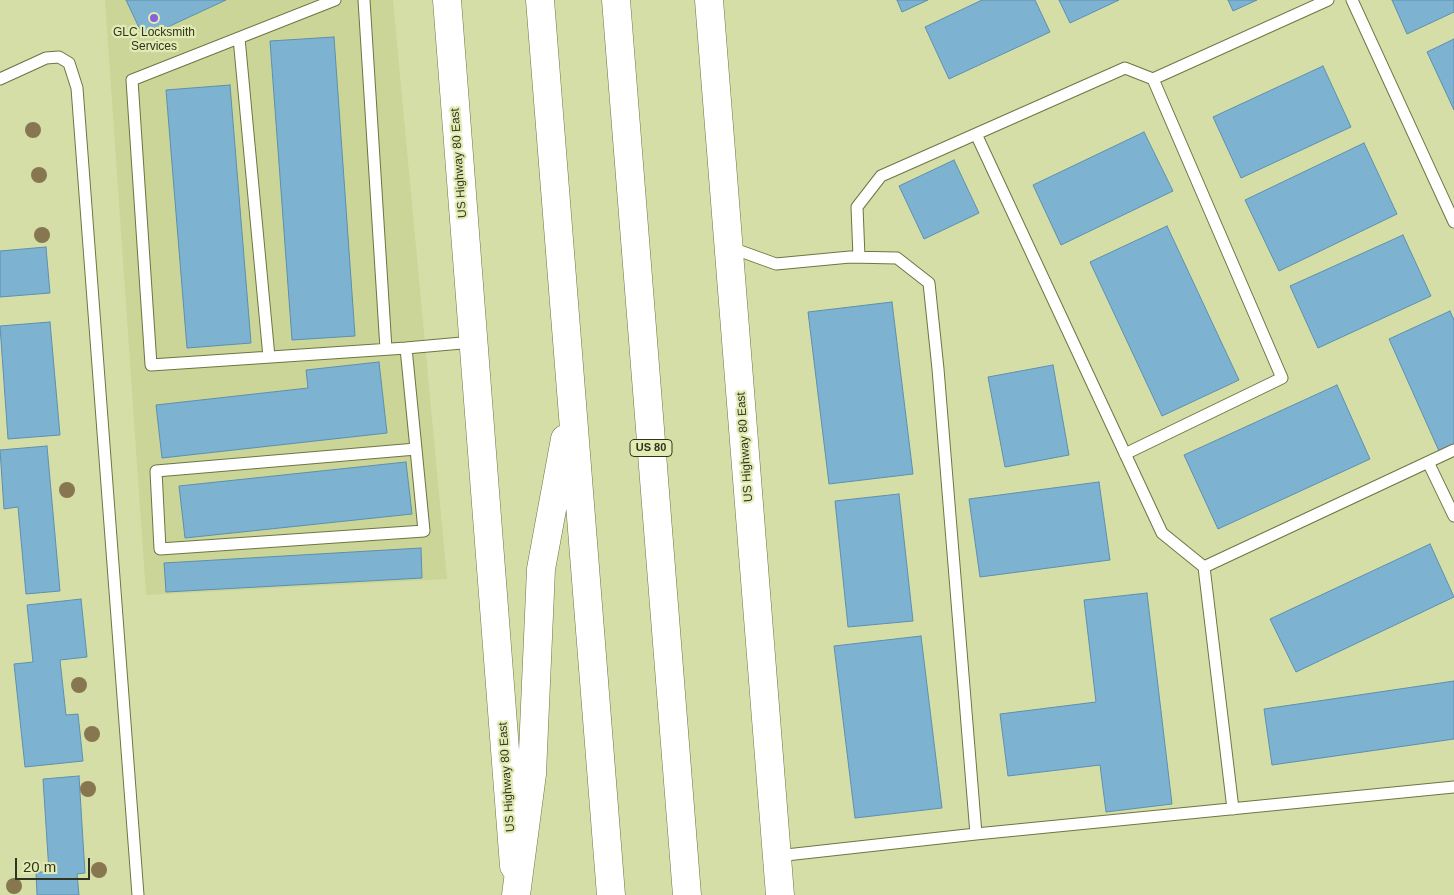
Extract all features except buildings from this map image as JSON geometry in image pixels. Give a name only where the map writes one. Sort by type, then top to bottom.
[{"type":"main road","name":"US Highway 80 East","points":[[447,0],[516,895]]},
{"type":"main road","points":[[540,0],[611,895]]},
{"type":"main road","name":"US 80","points":[[616,0],[687,895]]},
{"type":"main road","name":"US Highway 80 East","points":[[709,0],[780,895]]},
{"type":"main road","points":[[516,895],[532,774],[541,569],[572,401]]},
{"type":"lane","points":[[335,0],[132,80],[151,365],[473,342]]},
{"type":"lane","points":[[364,0],[386,349]]},
{"type":"lane","points":[[1153,79],[1328,0]]},
{"type":"lane","points":[[1352,0],[1454,222]]},
{"type":"lane","points":[[239,38],[269,357]]},
{"type":"lane","points":[[0,79],[46,58],[59,57],[69,63],[77,88],[138,895]]},
{"type":"lane","points":[[859,257],[857,207],[881,176],[1125,68],[1153,79],[1282,378],[1125,454]]},
{"type":"lane","points":[[976,134],[1162,533],[1204,567],[1233,809]]},
{"type":"lane","points":[[729,247],[776,264],[859,257],[897,258],[929,283],[938,369],[976,834]]},
{"type":"lane","points":[[406,348],[416,448],[424,531],[160,549],[156,471],[416,448]]},
{"type":"lane","points":[[1204,567],[1454,450]]},
{"type":"lane","points":[[1428,462],[1454,516]]},
{"type":"lane","points":[[777,856],[976,834],[1454,787]]},
{"type":"shaded area","points":[[105,0],[393,0],[447,579],[146,595]]},
{"type":"place","name":"GLC Locksmith Services","points":[[154,18]]}]
